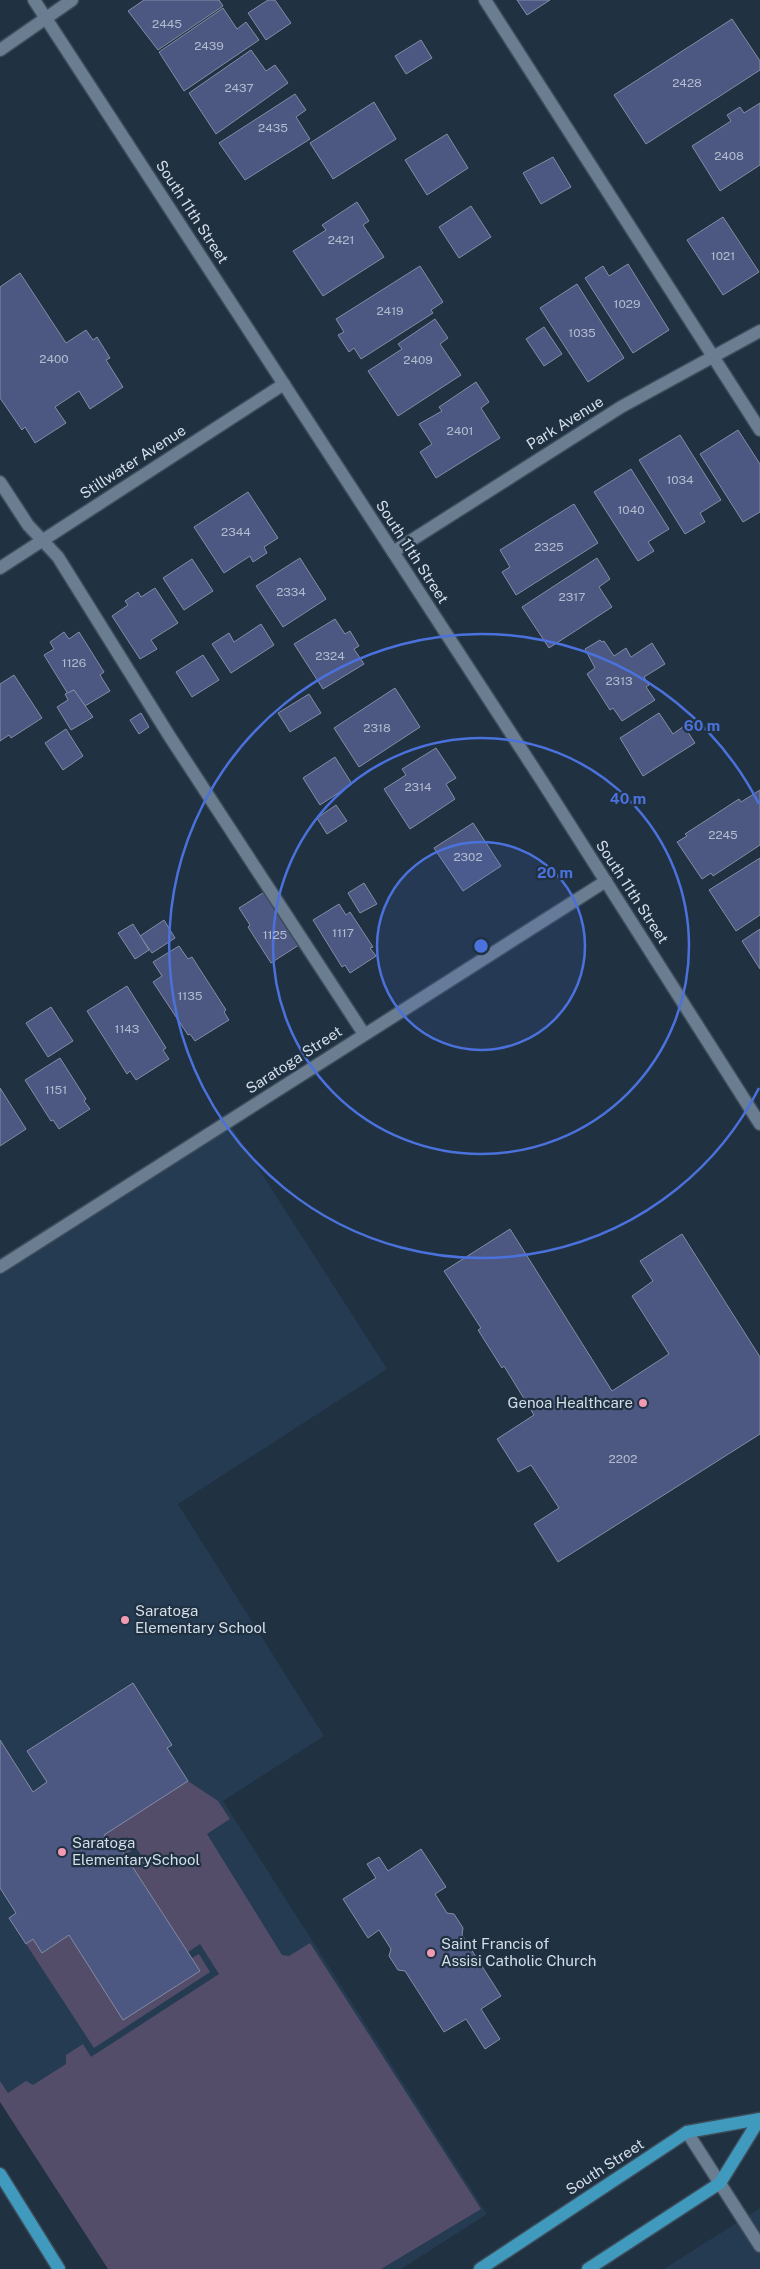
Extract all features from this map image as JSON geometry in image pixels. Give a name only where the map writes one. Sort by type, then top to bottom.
[{"type":"main road","name":"South Street","points":[[480,2269],[687,2132],[760,2120]]},
{"type":"main road","name":"South Street","points":[[588,2269],[720,2183],[760,2120]]},
{"type":"main road","points":[[0,2174],[59,2269]]},
{"type":"street","name":"South 11th Street","points":[[34,0],[606,881],[760,1124]]},
{"type":"street","points":[[0,50],[72,0]]},
{"type":"street","points":[[485,0],[760,430]]},
{"type":"street","name":"Park Avenue","points":[[393,552],[621,407],[760,331]]},
{"type":"street","name":"Stillwater Avenue","points":[[0,568],[284,384]]},
{"type":"street","points":[[0,482],[28,526],[58,558],[165,729],[364,1034]]},
{"type":"street","name":"Saratoga Street","points":[[0,1267],[606,881]]},
{"type":"street","points":[[687,2132],[760,2246]]},
{"type":"shaded area","name":"Saratoga Elementary School","points":[[228,1121],[387,1369],[178,1504],[324,1736],[223,1801],[487,2214],[401,2269],[110,2269],[0,2098],[0,1267]]},
{"type":"shaded area","points":[[188,1781],[218,1801],[230,1819],[207,1834],[282,1955],[289,1956],[310,1943],[481,2209],[381,2269],[108,2269],[0,2102],[0,2081],[8,2093],[26,2081],[33,2085],[66,2064],[66,2055],[83,2044],[91,2057],[219,1974],[200,1944],[188,1952],[132,1866],[143,1858],[136,1848],[125,1855],[119,1847],[114,1850],[104,1835]]},
{"type":"shaded area","points":[[69,1935],[123,2020],[200,1971],[192,1958],[199,1954],[210,1972],[94,2048],[26,1944],[33,1939],[42,1953]]},
{"type":"shaded area","points":[[760,2208],[760,2269],[664,2269]]},
{"type":"building","points":[[144,0],[219,0],[223,6],[158,50],[128,11]]},
{"type":"building","points":[[268,0],[275,0],[291,23],[266,40],[248,13]]},
{"type":"building","points":[[517,0],[550,0],[527,15]]},
{"type":"building","points":[[223,8],[237,29],[246,22],[259,40],[184,91],[159,52]]},
{"type":"building","points":[[732,19],[760,61],[760,70],[646,144],[614,95]]},
{"type":"building","points":[[421,40],[432,58],[406,74],[395,56]]},
{"type":"building","points":[[251,50],[266,71],[275,65],[288,83],[216,134],[189,93]]},
{"type":"building","points":[[295,94],[306,110],[296,117],[310,139],[245,180],[219,143]]},
{"type":"building","points":[[374,102],[396,139],[333,179],[310,143]]},
{"type":"building","points":[[760,103],[760,165],[720,191],[692,146],[731,121],[727,115],[740,107],[744,113]]},
{"type":"building","points":[[447,134],[468,168],[427,195],[405,160]]},
{"type":"building","points":[[553,157],[571,187],[541,204],[523,173]]},
{"type":"building","points":[[357,202],[369,221],[363,225],[384,257],[323,296],[293,251],[326,230],[322,225]]},
{"type":"building","points":[[471,206],[491,237],[459,258],[439,227]]},
{"type":"building","points":[[723,217],[759,272],[723,295],[687,240]]},
{"type":"building","points":[[628,264],[669,330],[633,353],[585,278],[603,266],[609,276]]},
{"type":"building","points":[[420,266],[443,302],[431,310],[433,313],[361,359],[354,348],[349,352],[338,335],[344,332],[336,319]]},
{"type":"building","points":[[20,273],[66,343],[86,330],[93,340],[97,337],[110,358],[106,360],[123,387],[90,409],[79,391],[55,407],[66,423],[35,443],[25,427],[22,430],[0,398],[0,287]]},
{"type":"building","points":[[577,284],[624,358],[588,382],[540,308]]},
{"type":"building","points":[[435,319],[448,338],[440,344],[461,375],[398,416],[368,371],[402,349],[398,344]]},
{"type":"building","points":[[544,327],[562,354],[544,366],[526,339]]},
{"type":"building","points":[[476,382],[489,402],[481,408],[500,438],[436,478],[420,452],[432,444],[419,424],[442,411],[439,407]]},
{"type":"building","points":[[738,430],[760,464],[760,512],[743,522],[700,454]]},
{"type":"building","points":[[680,435],[721,500],[700,513],[705,522],[685,534],[639,460]]},
{"type":"building","points":[[631,469],[669,529],[648,542],[654,551],[638,561],[594,492]]},
{"type":"building","points":[[248,492],[278,538],[264,547],[267,553],[253,562],[250,556],[224,573],[194,527]]},
{"type":"building","points":[[574,504],[598,543],[516,595],[502,572],[510,567],[500,550]]},
{"type":"building","points":[[300,558],[326,599],[283,627],[256,586]]},
{"type":"building","points":[[597,558],[610,579],[599,587],[612,607],[549,648],[522,607]]},
{"type":"building","points":[[192,559],[213,591],[184,610],[163,578]]},
{"type":"building","points":[[155,588],[178,623],[151,640],[157,649],[140,659],[112,616],[128,605],[125,601],[138,592],[141,597]]},
{"type":"building","points":[[335,619],[345,634],[350,631],[359,646],[354,649],[364,664],[323,689],[294,644]]},
{"type":"building","points":[[261,624],[274,645],[231,673],[212,644],[229,633],[234,642]]},
{"type":"building","points":[[64,632],[69,639],[79,632],[104,672],[100,675],[110,691],[85,706],[74,690],[68,694],[44,655],[54,649],[50,642]]},
{"type":"building","points":[[600,640],[604,641],[614,656],[626,648],[631,657],[652,643],[665,664],[644,677],[649,685],[646,687],[655,700],[622,721],[613,708],[610,710],[587,674],[595,668],[585,649]]},
{"type":"building","points":[[203,655],[219,680],[192,697],[176,672]]},
{"type":"building","points":[[14,675],[42,718],[11,738],[9,735],[0,741],[0,684]]},
{"type":"building","points":[[395,688],[420,727],[359,767],[334,728]]},
{"type":"building","points":[[74,690],[93,717],[71,730],[57,707],[68,700],[65,694]]},
{"type":"building","points":[[309,694],[321,713],[290,732],[278,713]]},
{"type":"building","points":[[141,713],[149,727],[139,734],[130,720]]},
{"type":"building","points":[[659,713],[673,734],[684,726],[695,743],[643,776],[620,738]]},
{"type":"building","points":[[66,729],[83,756],[63,770],[45,743]]},
{"type":"building","points":[[436,748],[456,778],[446,784],[455,799],[410,829],[384,789],[406,775],[402,769]]},
{"type":"building","points":[[335,757],[352,784],[320,805],[303,778]]},
{"type":"building","points":[[760,790],[760,845],[713,876],[711,873],[702,879],[677,842],[687,836],[685,834],[739,799],[741,802]]},
{"type":"building","points":[[336,805],[347,821],[327,834],[317,818]]},
{"type":"building","points":[[473,823],[501,866],[463,891],[434,848]]},
{"type":"building","points":[[760,858],[760,915],[736,931],[709,890]]},
{"type":"building","points":[[364,883],[377,904],[360,913],[348,893]]},
{"type":"building","points":[[266,891],[302,943],[271,963],[248,927],[250,925],[239,908]]},
{"type":"building","points":[[339,904],[346,915],[350,912],[373,947],[370,948],[376,956],[350,973],[345,965],[342,967],[313,920]]},
{"type":"building","points":[[164,920],[175,938],[152,953],[140,936]]},
{"type":"building","points":[[133,924],[149,950],[135,959],[118,933]]},
{"type":"building","points":[[760,929],[760,969],[742,941]]},
{"type":"building","points":[[179,946],[188,959],[192,957],[226,1010],[224,1012],[229,1020],[195,1041],[190,1034],[188,1035],[153,982],[162,976],[153,962]]},
{"type":"building","points":[[127,986],[166,1048],[163,1050],[169,1059],[136,1080],[130,1071],[127,1074],[87,1011]]},
{"type":"building","points":[[51,1007],[73,1041],[48,1057],[26,1023]]},
{"type":"building","points":[[60,1058],[86,1099],[84,1101],[90,1109],[59,1129],[53,1120],[51,1121],[25,1080]]},
{"type":"building","points":[[0,1088],[26,1129],[0,1146]]},
{"type":"building","name":"Genoa Healthcare","points":[[510,1229],[612,1391],[669,1354],[632,1296],[653,1281],[640,1261],[682,1234],[760,1357],[760,1434],[558,1562],[534,1524],[559,1508],[531,1465],[518,1472],[497,1439],[534,1415],[504,1366],[502,1368],[478,1330],[481,1328],[444,1271]]},
{"type":"building","name":"Saratoga ElementarySchool","points":[[133,1683],[172,1745],[167,1748],[188,1781],[104,1835],[114,1850],[119,1846],[200,1971],[123,2020],[69,1935],[42,1953],[33,1939],[26,1944],[9,1918],[16,1913],[0,1888],[0,1740],[33,1792],[47,1782],[27,1751]]},
{"type":"building","name":"Saint Francis of Assisi Catholic Church","points":[[421,1849],[446,1887],[435,1894],[447,1913],[454,1914],[463,1928],[462,1935],[501,1996],[481,2009],[500,2039],[485,2049],[466,2019],[444,2032],[405,1971],[398,1970],[389,1956],[391,1949],[379,1930],[368,1938],[343,1899],[376,1878],[367,1864],[379,1857],[388,1871]]},
{"type":"place","name":"Genoa Healthcare","points":[[643,1403]]},
{"type":"place","name":"Saratoga Elementary School","points":[[125,1620]]},
{"type":"place","name":"Saratoga ElementarySchool","points":[[62,1852]]},
{"type":"place","name":"Saint Francis of Assisi Catholic Church","points":[[431,1953]]}]
